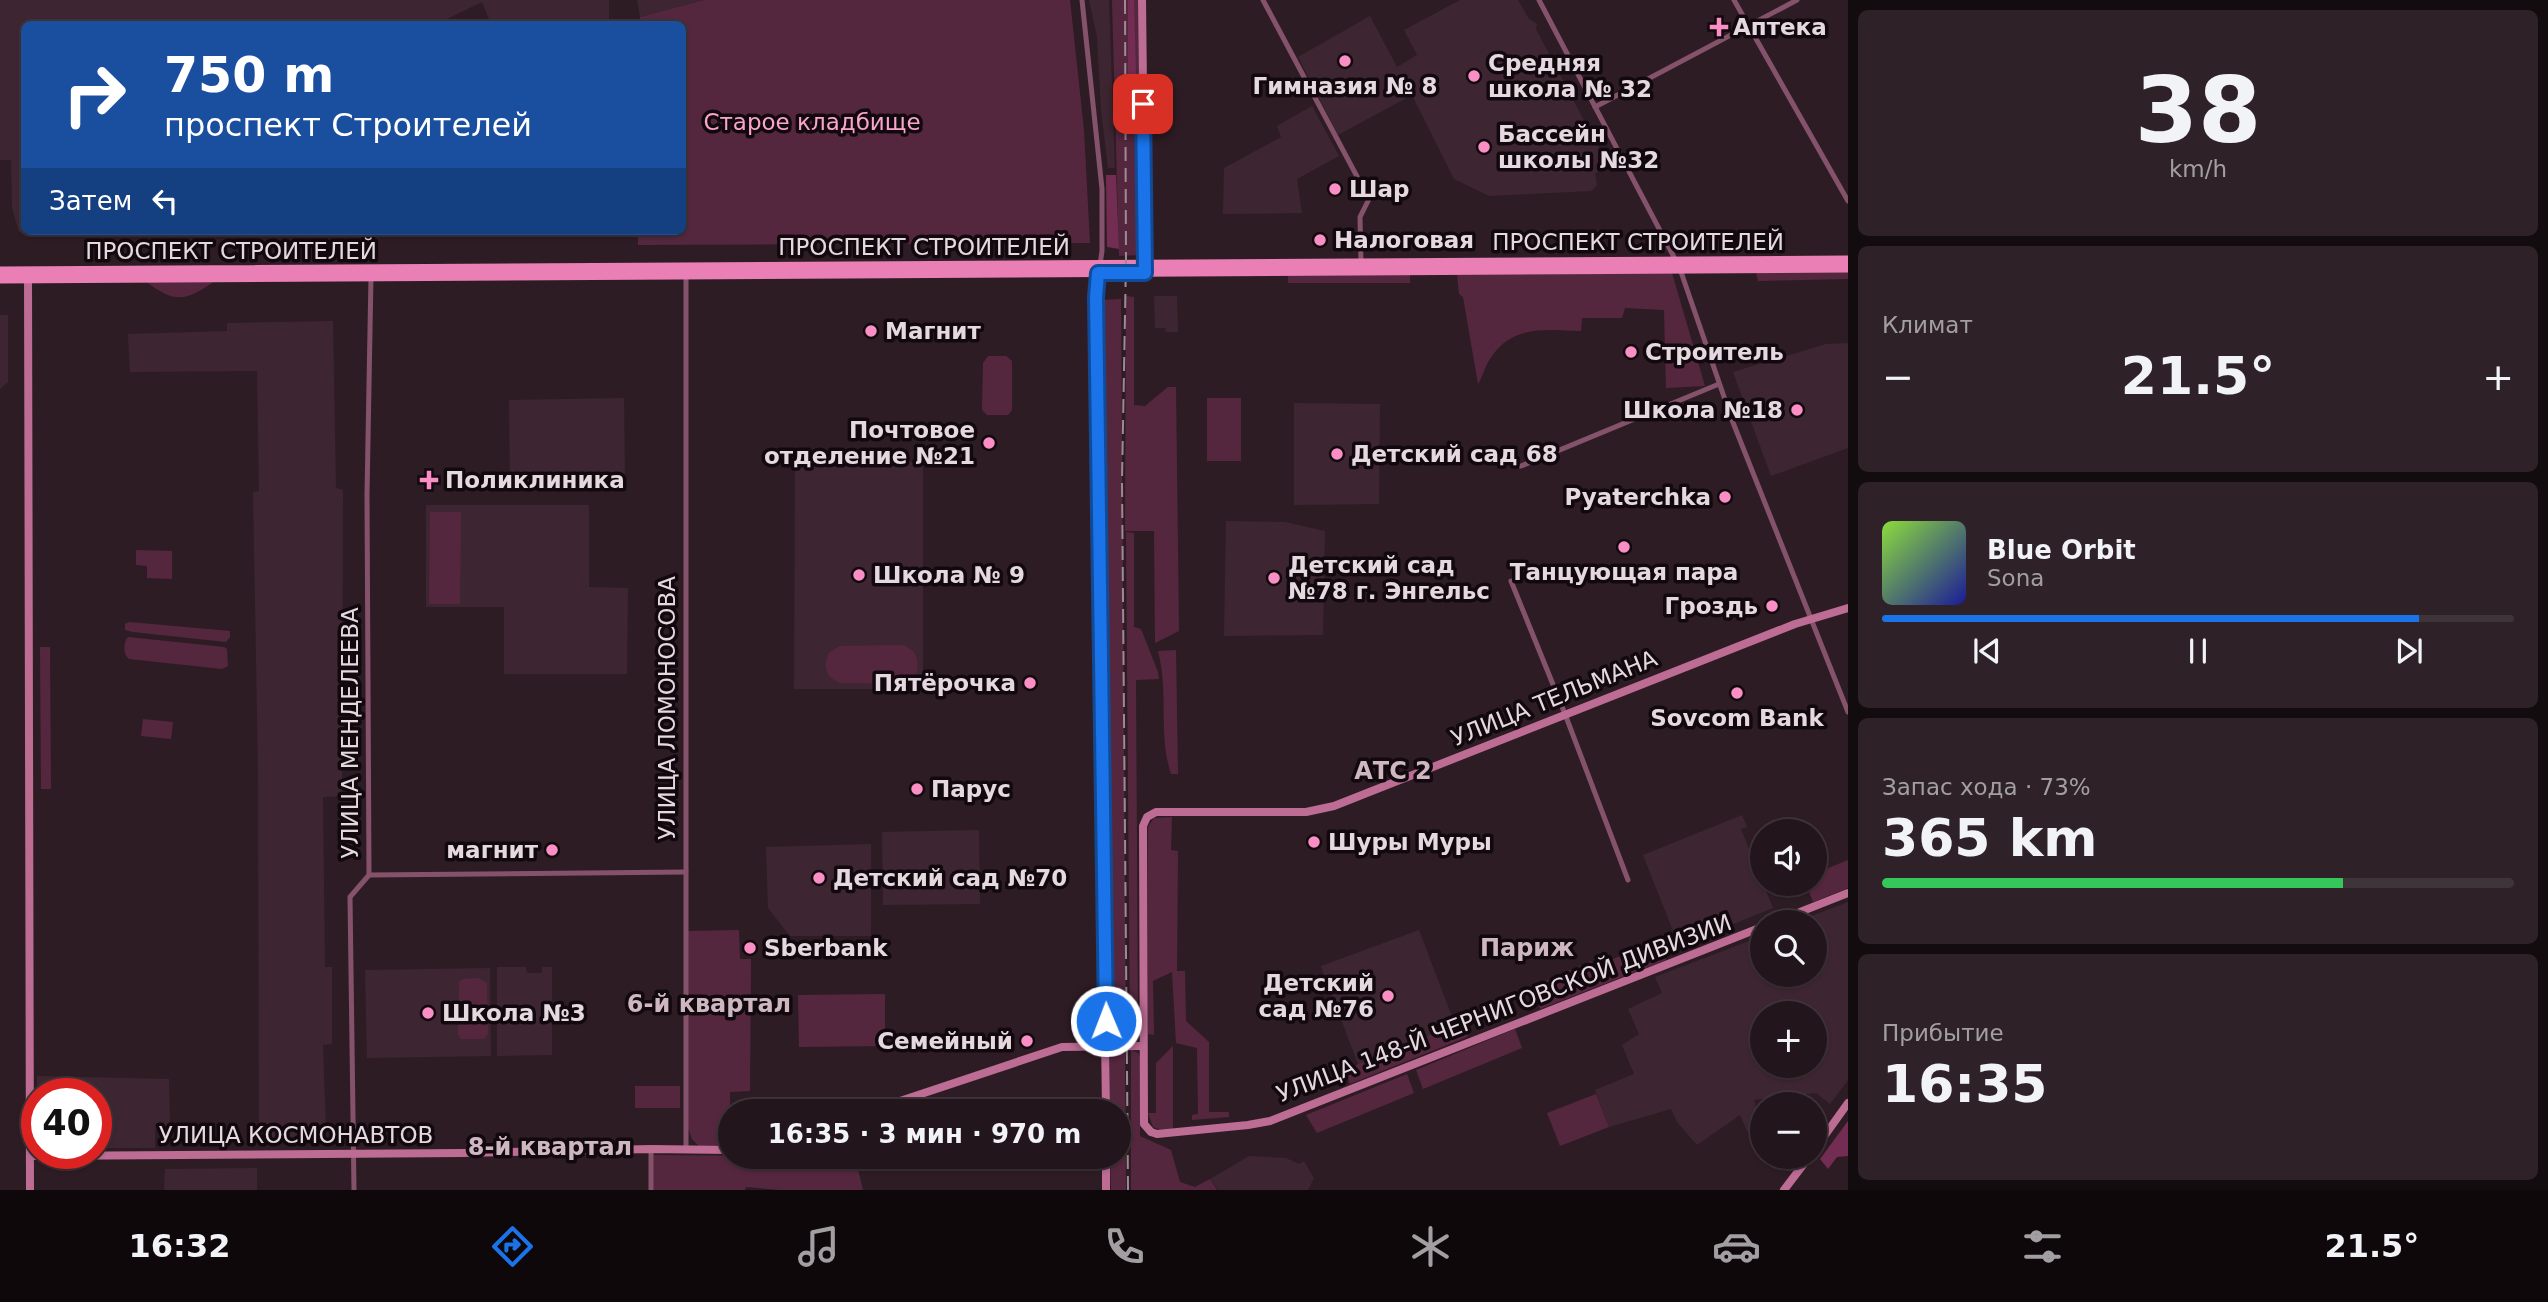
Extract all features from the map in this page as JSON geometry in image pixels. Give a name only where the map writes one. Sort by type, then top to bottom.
[{"type":"main road","name":"ПРОСПЕКТ СТРОИТЕЛЕЙ","points":[[0,279],[28,275],[1678,265],[1848,260]]},
{"type":"main road","name":"ПРОСПЕКТ СТРОИТЕЛЕЙ","points":[[1145,269],[1361,263],[1848,268]]},
{"type":"main road","name":"ПРОСПЕКТ СТРОИТЕЛЕЙ","points":[[0,271],[28,275]]},
{"type":"street","points":[[1082,0],[1102,189],[1102,251],[1096,297],[1106,1099]]},
{"type":"street","points":[[1142,0],[1145,269]]},
{"type":"street","points":[[1263,0],[1369,199],[1360,218],[1361,263]]},
{"type":"street","points":[[1539,0],[1678,265],[1719,384],[1848,712]]},
{"type":"street","points":[[1734,0],[1848,201]]},
{"type":"street","points":[[1595,107],[1797,0]]},
{"type":"street","name":"УЛИЦА ЛОМОНОСОВА","points":[[686,272],[686,1149]]},
{"type":"street","name":"УЛИЦА МЕНДЕЛЕЕВА","points":[[354,1190],[351,897],[369,875],[367,494],[371,274]]},
{"type":"street","points":[[28,275],[30,1078]]},
{"type":"street","points":[[1521,466],[1719,384]]},
{"type":"street","points":[[1511,581],[1628,880]]},
{"type":"street","name":"УЛИЦА ТЕЛЬМАНА","points":[[1143,1046],[1143,826],[1147,817],[1156,812],[1306,812],[1334,806],[1795,624],[1848,608]]},
{"type":"street","points":[[369,875],[686,872]]},
{"type":"street","points":[[1805,910],[1848,893]]},
{"type":"street","name":"УЛИЦА 148-Й ЧЕРНИГОВСКОЙ ДИВИЗИИ","points":[[1143,1046],[1143,1118],[1147,1128],[1157,1134],[1270,1121],[1750,932]]},
{"type":"street","points":[[906,1099],[1062,1047],[1143,1046]]},
{"type":"street","points":[[1827,1132],[1848,1103]]},
{"type":"street","points":[[651,1149],[651,1190]]},
{"type":"street","name":"УЛИЦА КОСМОНАВТОВ","points":[[112,1155],[718,1150]]},
{"type":"street","points":[[30,1169],[30,1190]]},
{"type":"street","points":[[1106,1169],[1106,1190]]},
{"type":"street","points":[[1784,1190],[1800,1169]]},
{"type":"shaded area","points":[[0,0],[609,0],[609,21],[490,21],[482,2],[443,21],[21,21],[21,232],[12,208],[11,160],[0,160]]},
{"type":"shaded area","points":[[637,0],[704,0],[640,17]]},
{"type":"shaded area","points":[[1089,0],[1109,0],[1115,168],[1108,168],[1101,110],[1097,37]]},
{"type":"shaded area","points":[[1128,0],[1134,0],[1137,111],[1128,102]]},
{"type":"shaded area","points":[[1460,0],[1518,0],[1529,19],[1537,24],[1536,29],[1607,164],[1595,174],[1597,185],[1591,191],[1489,196],[1454,179],[1412,95],[1338,135],[1298,57],[1370,16],[1397,67],[1417,55],[1404,30]]},
{"type":"shaded area","points":[[1312,106],[1339,156],[1297,179],[1302,213],[1223,214],[1224,168],[1281,137],[1277,126]]},
{"type":"shaded area","points":[[1106,175],[1116,175],[1119,249],[1107,247]]},
{"type":"shaded area","points":[[65,235],[250,235],[250,236]]},
{"type":"shaded area","points":[[1154,296],[1177,296],[1178,332],[1155,328]]},
{"type":"shaded area","points":[[0,315],[8,315],[8,382],[0,389]]},
{"type":"shaded area","points":[[333,321],[336,488],[343,490],[342,796],[323,797],[325,967],[332,967],[332,1044],[323,1045],[326,1129],[317,1141],[259,1138],[258,769],[253,492],[259,491],[257,371],[130,372],[128,334],[227,331],[227,323]]},
{"type":"shaded area","name":"Школа №18","points":[[1848,343],[1848,448],[1771,476],[1733,372],[1826,344]]},
{"type":"shaded area","points":[[624,398],[625,481],[510,482],[509,400]]},
{"type":"shaded area","name":"Детский сад 68","points":[[1294,403],[1380,404],[1379,504],[1294,505]]},
{"type":"shaded area","name":"Школа № 9","points":[[795,462],[923,462],[923,689],[794,689]]},
{"type":"shaded area","points":[[426,505],[589,505],[589,587],[628,588],[627,674],[504,674],[504,607],[426,607]]},
{"type":"shaded area","points":[[1226,521],[1285,522],[1325,531],[1323,635],[1224,636]]},
{"type":"shaded area","points":[[1742,815],[1747,827],[1741,829],[1750,851],[1750,896],[1768,896],[1773,908],[1750,910],[1750,917],[1679,946],[1643,855]]},
{"type":"shaded area","points":[[979,830],[980,904],[883,905],[882,832]]},
{"type":"shaded area","name":"Детский сад №70","points":[[871,844],[871,936],[790,936],[768,908],[766,847]]},
{"type":"shaded area","points":[[1848,902],[1848,1080],[1830,1104],[1827,1102],[1827,1092],[1750,1092],[1750,1130],[1747,1131],[1740,1115],[1697,1145],[1677,1122],[1671,1109],[1609,1127],[1595,1090],[1634,1074],[1622,1045],[1639,1034],[1628,1009],[1662,993],[1655,977],[1750,941],[1750,987],[1827,987],[1827,910]]},
{"type":"shaded area","name":"Детский сад №76","points":[[1419,930],[1455,1025],[1358,1064],[1321,966]]},
{"type":"shaded area","points":[[497,967],[526,967],[527,973],[542,973],[542,967],[552,967],[552,1055],[497,1056]]},
{"type":"shaded area","name":"Школа №3","points":[[490,968],[491,1056],[367,1058],[365,970]]},
{"type":"shaded area","points":[[37,1076],[169,1079],[170,1128],[155,1129],[155,1148],[112,1148],[112,1078]]},
{"type":"shaded area","points":[[1848,1121],[1848,1156],[1837,1157],[1828,1169],[1827,1150]]},
{"type":"shaded area","points":[[1249,1156],[1286,1158],[1299,1164],[1304,1161],[1314,1178],[1308,1190],[1218,1190],[1210,1179]]},
{"type":"shaded area","points":[[257,1168],[257,1190],[164,1190],[165,1169]]},
{"type":"green space","name":"Старое кладбище","points":[[704,0],[1070,0],[1084,130],[1090,243],[638,245],[638,235],[686,235],[686,21],[640,21],[640,17]]},
{"type":"green space","points":[[1112,0],[1138,0],[1140,255],[1119,256]]},
{"type":"green space","points":[[1848,271],[1848,279],[1758,281],[1756,272]]},
{"type":"green space","points":[[1672,273],[1705,386],[1666,388],[1664,310],[1625,308],[1622,318],[1582,318],[1581,331],[1543,330],[1519,334],[1499,348],[1490,359],[1478,384],[1457,275]]},
{"type":"green space","points":[[1410,274],[1410,283],[1288,283],[1288,275]]},
{"type":"green space","points":[[144,280],[216,280],[196,293],[180,297],[164,293]]},
{"type":"green space","points":[[1126,296],[1134,297],[1134,405],[1145,406],[1168,387],[1176,387],[1179,631],[1155,643],[1154,531],[1125,531]]},
{"type":"green space","points":[[1121,299],[1126,1039],[1115,1040],[1111,1037],[1108,1023],[1108,839],[1104,824],[1099,300]]},
{"type":"green space","points":[[988,356],[1006,356],[1012,361],[1012,410],[1008,415],[987,415],[982,410],[983,363]]},
{"type":"green space","points":[[1207,398],[1241,398],[1241,461],[1207,461]]},
{"type":"green space","points":[[430,512],[461,512],[460,604],[429,604]]},
{"type":"green space","points":[[1126,532],[1134,533],[1134,627],[1141,629],[1159,679],[1136,680],[1138,1032],[1135,1039],[1130,1040]]},
{"type":"green space","points":[[136,550],[172,551],[172,579],[147,578],[147,566],[136,565]]},
{"type":"green space","points":[[129,622],[230,631],[230,637],[226,642],[133,632],[125,630],[125,624]]},
{"type":"green space","points":[[128,637],[224,647],[227,649],[228,666],[222,669],[129,659],[124,648]]},
{"type":"green space","points":[[902,645],[914,653],[918,665],[916,675],[904,684],[841,683],[827,671],[829,653],[840,646]]},
{"type":"green space","points":[[40,647],[50,647],[51,789],[41,789]]},
{"type":"green space","points":[[1176,650],[1178,774],[1171,774],[1165,744],[1163,682],[1158,651]]},
{"type":"green space","points":[[143,719],[173,722],[171,739],[141,736]]},
{"type":"green space","points":[[1172,817],[1171,850],[1178,851],[1177,971],[1185,971],[1186,1021],[1209,1042],[1209,1112],[1229,1112],[1229,1117],[1192,1120],[1192,1115],[1198,1114],[1197,1048],[1176,1043],[1172,972],[1153,981],[1154,1035],[1148,1034],[1148,827],[1154,818]]},
{"type":"green space","points":[[1848,860],[1848,888],[1813,902],[1811,896],[1827,896],[1827,869]]},
{"type":"green space","points":[[739,930],[740,959],[751,959],[750,1091],[730,1092],[730,1099],[718,1099],[718,1147],[699,1146],[692,1139],[688,1128],[688,931]]},
{"type":"green space","points":[[1659,941],[1666,960],[1540,1009],[1532,987],[1591,961],[1595,966]]},
{"type":"green space","points":[[478,978],[487,983],[488,1034],[484,1039],[461,1039],[458,1034],[459,982],[463,979]]},
{"type":"green space","points":[[885,994],[885,1046],[799,1047],[798,995]]},
{"type":"green space","points":[[1455,1025],[1471,1027],[1467,1037],[1350,1084],[1346,1073],[1358,1064]]},
{"type":"green space","points":[[1515,1029],[1522,1048],[1423,1089],[1416,1070]]},
{"type":"green space","points":[[1173,1046],[1173,1129],[1161,1130],[1153,1127],[1148,1113],[1156,1113],[1156,1063]]},
{"type":"green space","points":[[1131,1050],[1140,1057],[1140,1136],[1171,1150],[1180,1182],[1195,1187],[1210,1179],[1217,1190],[1131,1190]]},
{"type":"green space","points":[[1113,1051],[1125,1051],[1125,1099],[1110,1099],[1110,1055]]},
{"type":"green space","points":[[1407,1074],[1414,1093],[1317,1133],[1306,1115]]},
{"type":"green space","points":[[635,1086],[680,1086],[680,1108],[635,1108]]},
{"type":"green space","points":[[1596,1094],[1609,1127],[1560,1146],[1547,1113]]},
{"type":"green space","points":[[653,1155],[718,1156],[718,1169],[858,1169],[863,1190],[780,1190],[746,1187],[745,1190],[653,1190]]},
{"type":"green space","points":[[1110,1169],[1126,1169],[1126,1190],[1111,1190]]},
{"type":"railway","points":[[1125,0],[1126,261],[1122,480],[1128,1190]]},
{"type":"place","name":"Аптека","points":[[1719,27]]},
{"type":"place","name":"Гимназия № 8","points":[[1345,61]]},
{"type":"place","name":"Средняя школа № 32","points":[[1474,76]]},
{"type":"place","name":"Бассейн школы №32","points":[[1484,147]]},
{"type":"place","name":"Шар","points":[[1335,189]]},
{"type":"place","name":"Налоговая","points":[[1320,240]]},
{"type":"place","name":"Магнит","points":[[871,331]]},
{"type":"place","name":"Строитель","points":[[1631,352]]},
{"type":"place","name":"Школа №18","points":[[1797,410]]},
{"type":"place","name":"Почтовое отделение №21","points":[[989,443]]},
{"type":"place","name":"Детский сад 68","points":[[1337,454]]},
{"type":"place","name":"Поликлиника","points":[[429,480]]},
{"type":"place","name":"Pyaterchka","points":[[1725,497]]},
{"type":"place","name":"Танцующая пара","points":[[1624,547]]},
{"type":"place","name":"Школа № 9","points":[[859,575]]},
{"type":"place","name":"Детский сад №78 г. Энгельс","points":[[1274,578]]},
{"type":"place","name":"Гроздь","points":[[1772,606]]},
{"type":"place","name":"Пятёрочка","points":[[1030,683]]},
{"type":"place","name":"Sovcom Bank","points":[[1737,693]]},
{"type":"place","name":"Парус","points":[[917,789]]},
{"type":"place","name":"Шуры Муры","points":[[1314,842]]},
{"type":"place","name":"магнит","points":[[552,850]]},
{"type":"place","name":"Детский сад №70","points":[[819,878]]},
{"type":"place","name":"Sberbank","points":[[750,948]]},
{"type":"place","name":"Детский сад №76","points":[[1388,996]]},
{"type":"place","name":"Школа №3","points":[[428,1013]]},
{"type":"place","name":"Семейный","points":[[1027,1041]]},
{"type":"district","name":"АТС 2","points":[[1393,771]]},
{"type":"district","name":"Париж","points":[[1527,948]]},
{"type":"district","name":"6-й квартал","points":[[709,1004]]},
{"type":"district","name":"8-й квартал","points":[[550,1147]]},
{"type":"route","points":[[1106,1021],[1096,297],[1098,273],[1145,273],[1143,104]]}]
